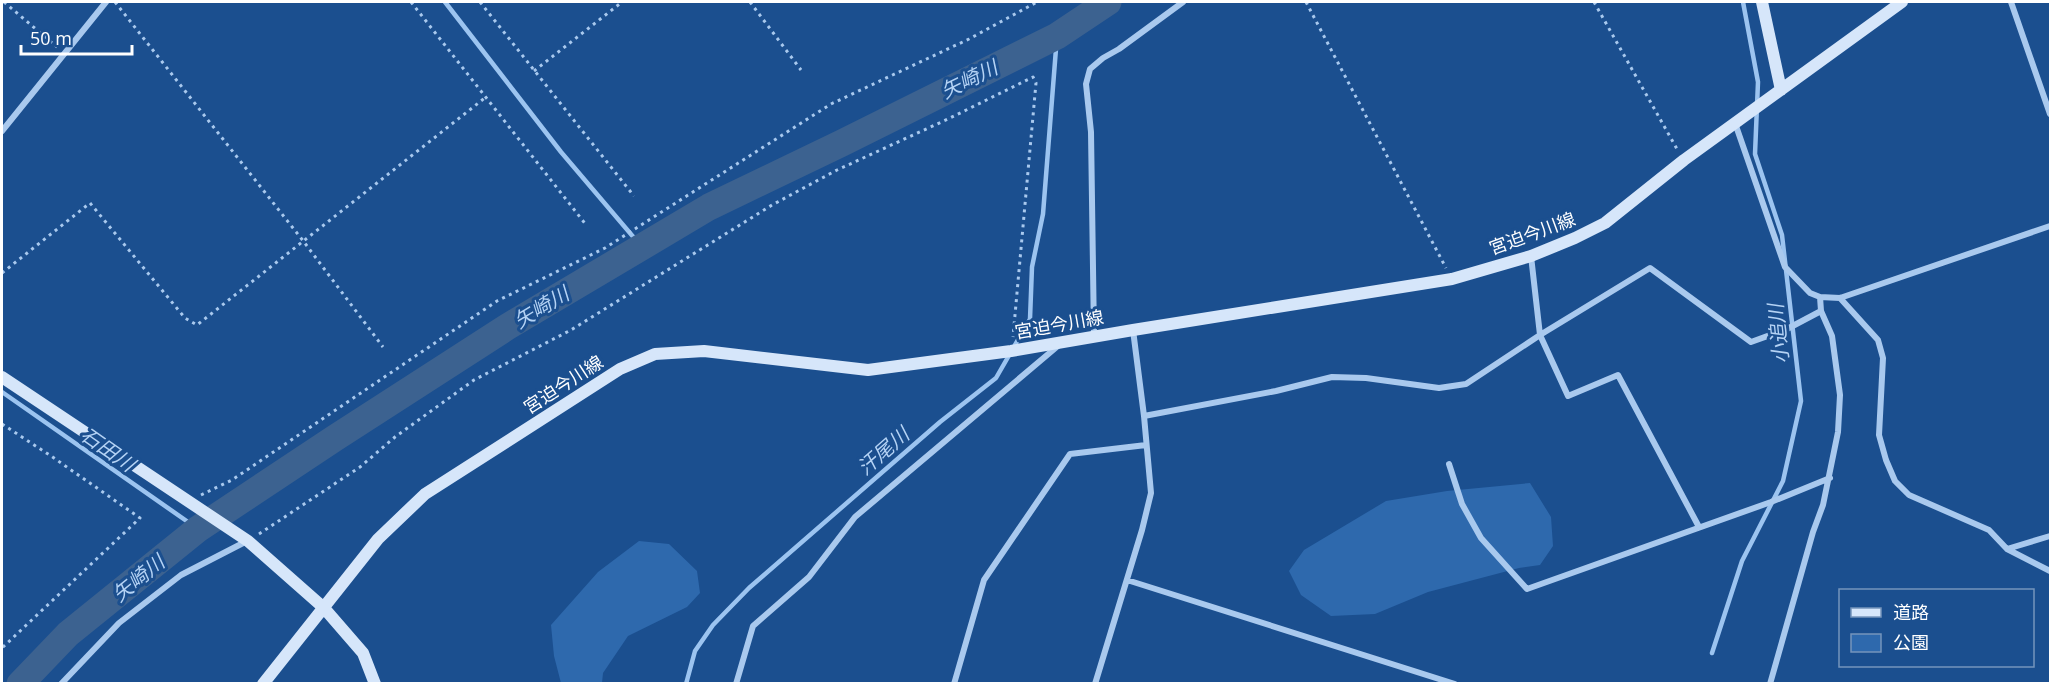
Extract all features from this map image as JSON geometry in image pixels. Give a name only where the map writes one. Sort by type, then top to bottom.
[{"type":"main road","points":[[1762,2],[1781,90]]},
{"type":"main road","name":"宮迫今川線","points":[[263,684],[378,539],[425,494],[620,369],[655,354],[704,351],[868,370],[1011,351],[1452,279],[1532,256],[1605,223],[1684,160],[1902,2]]},
{"type":"main road","points":[[2,377],[248,541],[324,608],[363,653],[375,684]]},
{"type":"street","points":[[2,131],[106,2]]},
{"type":"street","points":[[1094,336],[1091,132],[1086,84],[1090,69],[1184,2]]},
{"type":"street","points":[[2011,2],[2050,114]]},
{"type":"street","points":[[1735,123],[1785,267],[1810,293],[1820,297],[1840,298],[2050,226]]},
{"type":"street","points":[[1532,256],[1540,336],[1568,396],[1618,375],[1699,527]]},
{"type":"street","points":[[1144,416],[1276,391],[1332,377],[1366,378],[1439,388],[1466,384],[1650,268],[1751,342],[1788,329],[1821,311]]},
{"type":"street","points":[[1770,684],[1830,478],[1838,432],[1840,395],[1832,336],[1821,311],[1820,297]]},
{"type":"street","points":[[1840,298],[1878,340],[1883,358],[1879,435],[1895,481],[1909,495],[1989,530],[2007,549],[2050,571]]},
{"type":"street","points":[[1095,684],[1151,493],[1133,330]]},
{"type":"street","points":[[736,684],[753,626],[809,577],[855,517],[1063,342]]},
{"type":"street","points":[[954,684],[984,580],[1070,454],[1146,445]]},
{"type":"street","points":[[1449,464],[1462,504],[1480,538],[1527,588],[1771,502],[1830,478]]},
{"type":"street","points":[[2007,549],[2050,536]]},
{"type":"street","points":[[61,684],[119,623],[181,575],[248,541]]},
{"type":"street","points":[[1126,580],[1455,684]]},
{"type":"path","points":[[4,2],[64,54]]},
{"type":"path","points":[[115,2],[383,346]]},
{"type":"path","points":[[411,2],[587,226]]},
{"type":"path","points":[[480,2],[634,196]]},
{"type":"path","points":[[534,71],[621,2]]},
{"type":"path","points":[[750,2],[801,70]]},
{"type":"path","points":[[190,501],[232,480],[497,301],[604,248],[831,104],[969,39],[1037,2]]},
{"type":"path","points":[[1306,2],[1452,279]]},
{"type":"path","points":[[1594,2],[1684,160]]},
{"type":"path","points":[[248,541],[360,467],[395,437],[474,380],[571,330],[772,205],[837,170],[1033,77],[1036,83],[1011,351]]},
{"type":"path","points":[[2,273],[90,203],[185,318],[197,325],[486,97]]},
{"type":"path","points":[[2,424],[140,518],[2,648]]},
{"type":"green space","points":[[1530,483],[1551,517],[1553,546],[1540,565],[1519,568],[1428,592],[1375,614],[1331,616],[1301,595],[1289,571],[1304,550],[1386,501],[1447,491]]},
{"type":"green space","points":[[639,541],[669,544],[697,571],[700,593],[687,607],[628,636],[603,673],[602,683],[561,683],[554,656],[551,625],[598,572]]},
{"type":"waterway","points":[[445,2],[561,152],[641,246]]},
{"type":"waterway","name":"矢崎川","points":[[20,684],[68,634],[198,529],[507,327],[709,207],[1057,36],[1108,2]]},
{"type":"waterway","name":"小追川","points":[[1712,653],[1742,561],[1783,481],[1801,401],[1782,235],[1755,154],[1758,82],[1743,2]]},
{"type":"waterway","name":"汗尾川","points":[[686,684],[695,651],[713,625],[749,588],[940,422],[996,378],[1030,319],[1032,267],[1043,214],[1057,36]]},
{"type":"waterway","name":"石田川","points":[[2,392],[198,529]]}]
